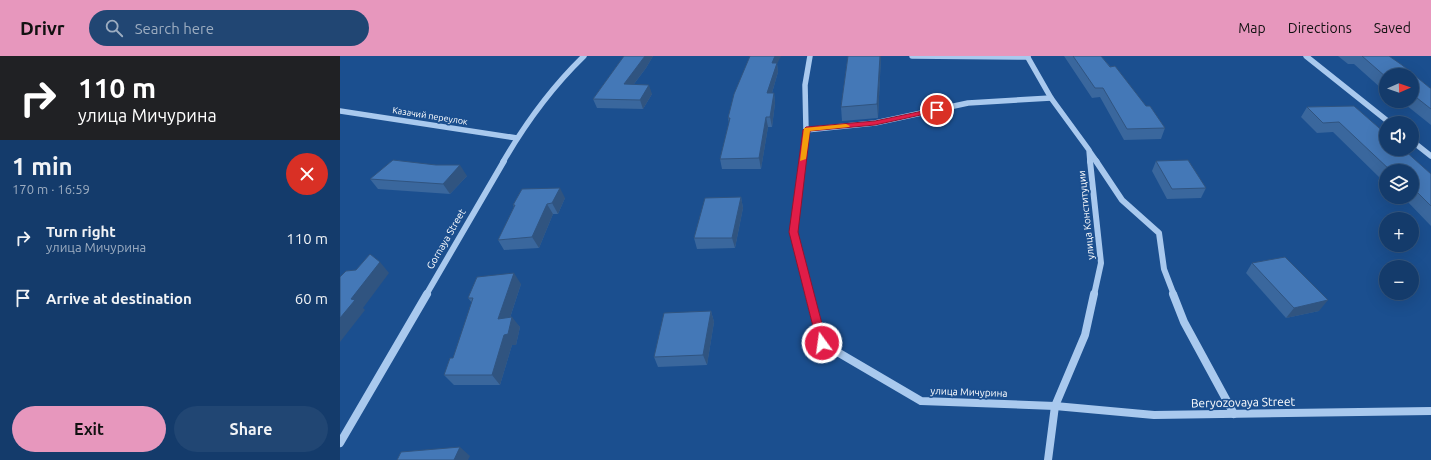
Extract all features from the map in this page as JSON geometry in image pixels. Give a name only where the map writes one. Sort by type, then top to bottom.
[{"type":"street","name":"Gornaya Street","points":[[340,443],[517,138],[562,77],[584,56]]},
{"type":"street","name":"улица Мичурина","points":[[810,56],[805,85],[806,130],[793,232],[822,343],[921,401],[1055,406]]},
{"type":"street","points":[[912,56],[1028,57],[1051,98],[1089,150],[1122,200],[1159,233],[1164,269],[1184,322],[1234,414]]},
{"type":"street","points":[[1306,56],[1381,116]]},
{"type":"street","points":[[806,130],[875,123],[968,103],[1051,98]]},
{"type":"street","name":"Казачий переулок","points":[[340,111],[517,138]]},
{"type":"street","points":[[1419,147],[1431,156]]},
{"type":"street","name":"улица Конституции","points":[[1055,406],[1085,335],[1101,263],[1089,150]]},
{"type":"street","points":[[1048,460],[1055,406]]},
{"type":"street","name":"Beryozovaya Street","points":[[1055,406],[1154,415],[1431,411]]},
{"type":"building","points":[[624,56],[645,56],[624,84],[649,85],[640,100],[593,99]]},
{"type":"building","points":[[750,56],[775,56],[772,63],[777,63],[767,93],[774,93],[770,117],[766,117],[759,158],[720,159],[734,94]]},
{"type":"building","points":[[848,56],[880,56],[877,104],[841,107]]},
{"type":"building","points":[[1073,56],[1101,56],[1110,67],[1115,66],[1146,106],[1150,106],[1165,128],[1127,129],[1103,88],[1095,88]]},
{"type":"building","points":[[1362,56],[1389,56],[1406,68],[1379,68],[1379,71]]},
{"type":"building","points":[[1419,79],[1431,88],[1431,109],[1419,100]]},
{"type":"building","points":[[1354,106],[1379,128],[1379,156],[1411,156],[1431,174],[1431,206],[1419,194],[1419,164],[1384,164],[1339,122],[1323,123],[1307,107]]},
{"type":"building","points":[[393,160],[436,165],[460,165],[443,184],[370,179]]},
{"type":"building","points":[[1188,160],[1206,188],[1172,189],[1156,161]]},
{"type":"building","points":[[560,188],[552,203],[547,204],[532,237],[498,240],[515,205],[513,205],[522,189]]},
{"type":"building","points":[[741,197],[732,238],[694,238],[705,198]]},
{"type":"building","points":[[370,254],[380,262],[351,299],[355,300],[340,318],[340,277],[346,271],[356,270]]},
{"type":"building","points":[[1285,257],[1328,300],[1294,308],[1252,263]]},
{"type":"building","points":[[514,273],[498,319],[512,317],[508,334],[504,335],[492,375],[444,375],[450,358],[453,358],[473,298],[468,298],[477,277]]},
{"type":"building","points":[[711,311],[703,355],[654,357],[664,313]]},
{"type":"building","points":[[460,447],[454,460],[397,460],[401,452]]},
{"type":"slow traffic","points":[[803,159],[806,130],[846,126]]},
{"type":"route","points":[[822,343],[793,232],[806,130],[875,123],[937,110]]}]
